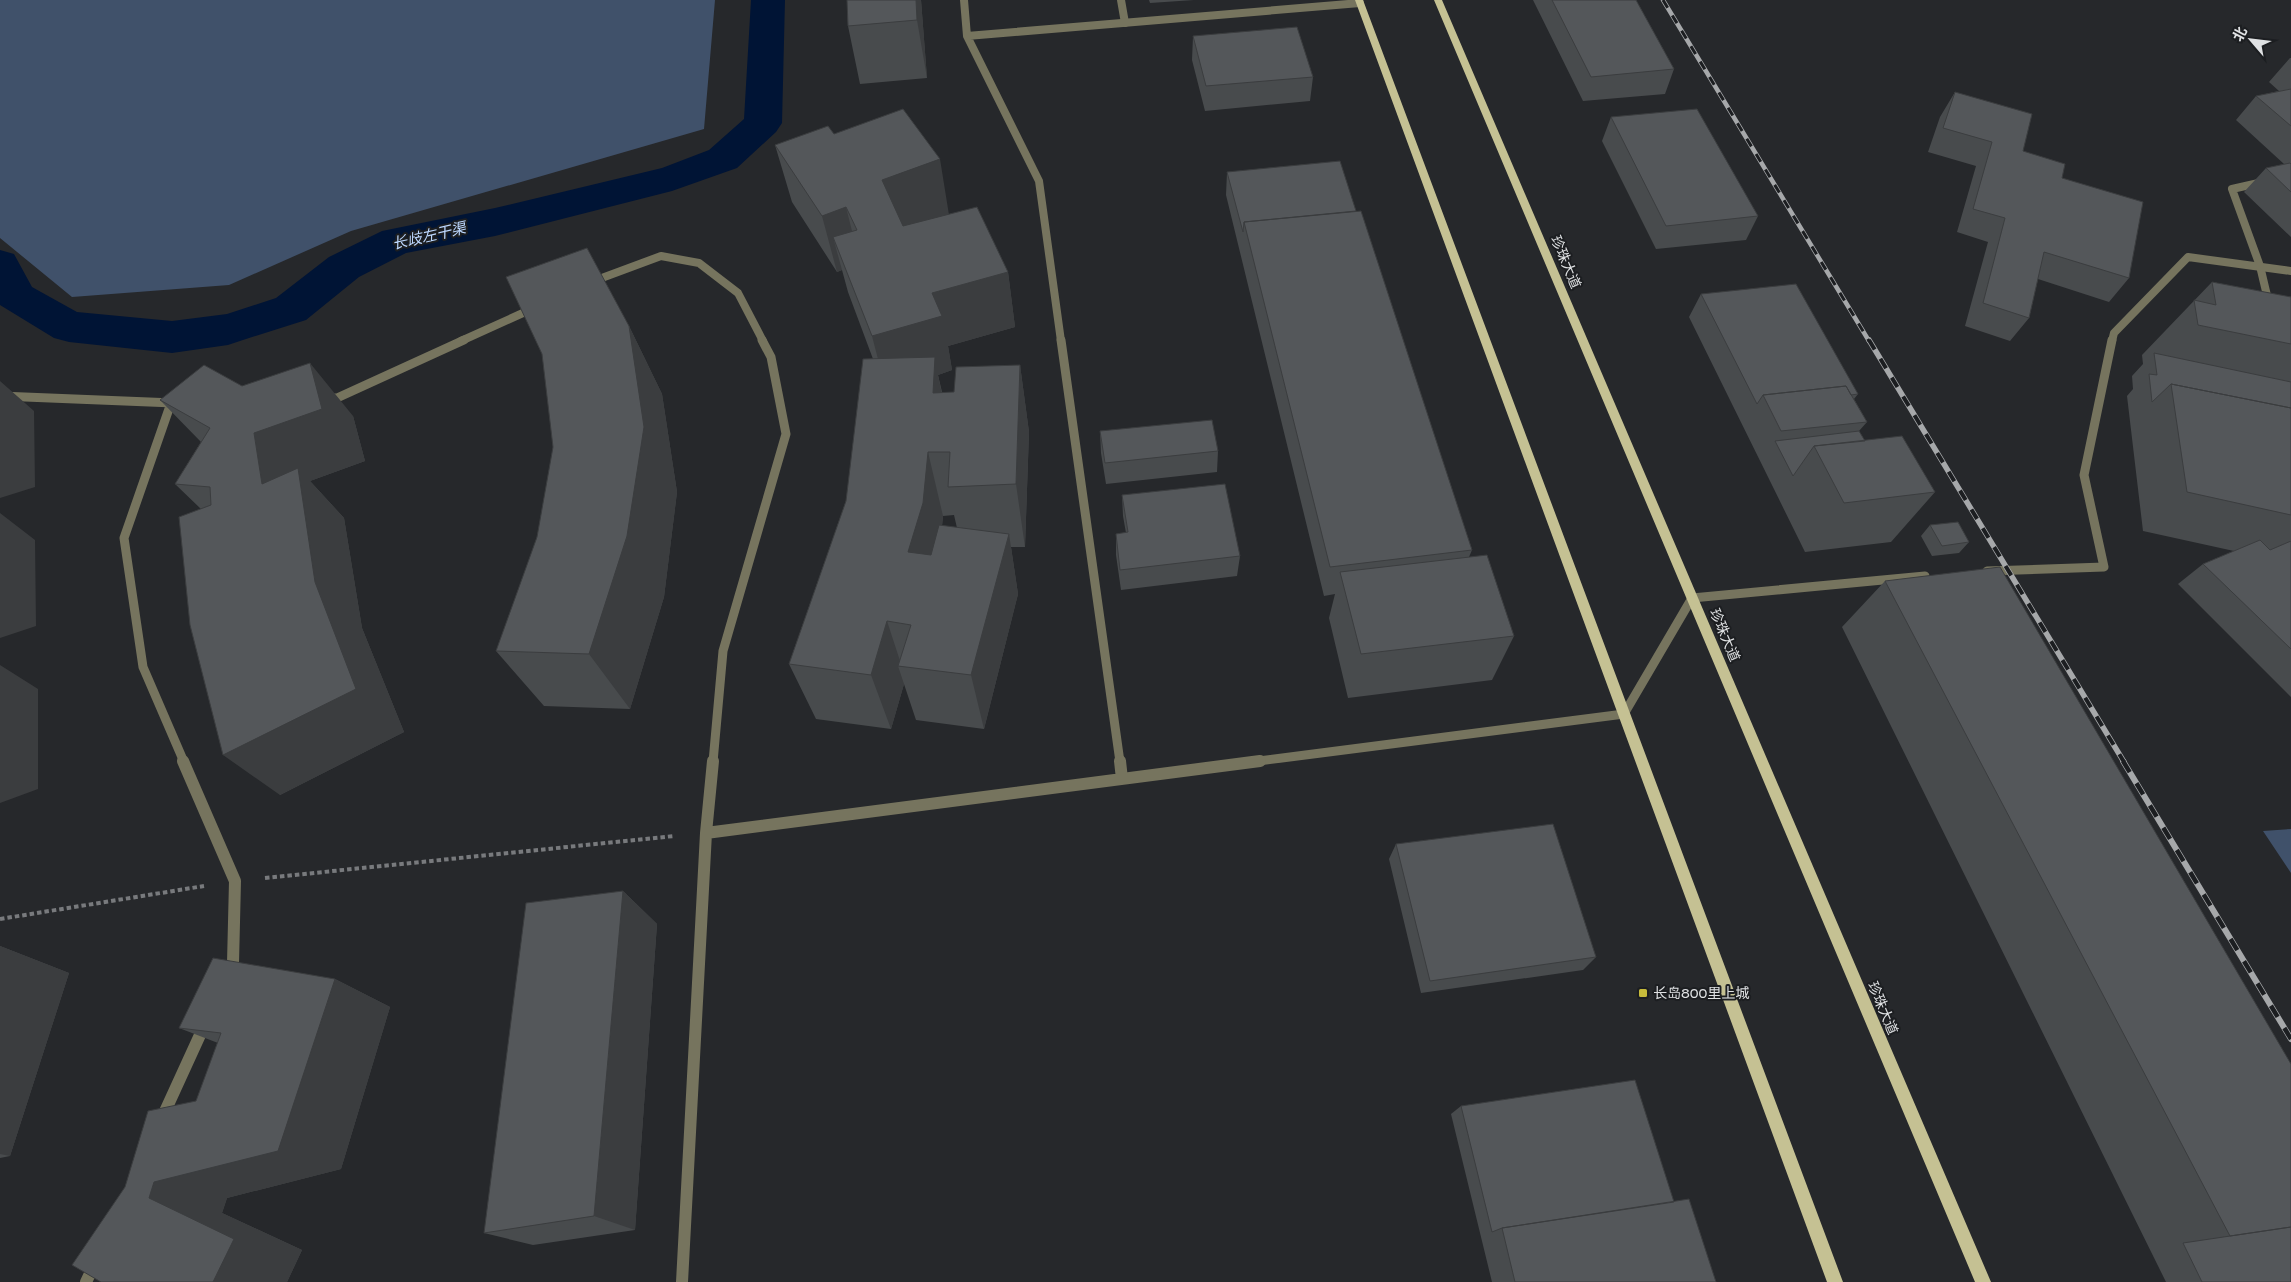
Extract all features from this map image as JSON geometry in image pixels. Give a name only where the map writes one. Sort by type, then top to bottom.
[{"type":"main road","name":"珍珠大道","points":[[1438,0],[1983,1282]]},
{"type":"main road","points":[[1360,2],[1835,1282]]},
{"type":"street","points":[[964,0],[967,36],[1039,181],[1122,779]]},
{"type":"street","points":[[1121,0],[1125,23]]},
{"type":"street","points":[[967,36],[1360,2]]},
{"type":"street","points":[[2271,313],[2260,266],[2232,188],[2272,181]]},
{"type":"street","points":[[578,288],[614,272],[661,256],[699,263],[738,293],[771,357],[786,434],[723,652],[706,833],[682,1282]]},
{"type":"street","points":[[1977,572],[2007,569],[2104,567],[2084,475],[2114,333],[2188,257],[2291,271]]},
{"type":"street","points":[[318,398],[337,398],[542,304]]},
{"type":"street","points":[[0,396],[176,403],[124,538],[143,668],[234,881],[233,963],[225,981]]},
{"type":"street","points":[[706,833],[1624,714],[1692,598],[1938,575]]},
{"type":"street","points":[[156,1131],[209,1016]]},
{"type":"street","points":[[86,1282],[98,1255]]},
{"type":"path","points":[[0,919],[234,881],[706,833]]},
{"type":"shaded area","points":[[0,0],[715,0],[704,129],[351,231],[229,285],[72,297],[0,238]]},
{"type":"shaded area","points":[[2291,829],[2291,873],[2263,831]]},
{"type":"building","points":[[847,0],[916,0],[917,20],[848,26]]},
{"type":"building","points":[[1552,0],[1636,0],[1674,69],[1591,77]]},
{"type":"building","points":[[1297,27],[1313,77],[1206,86],[1193,36]]},
{"type":"building","points":[[2291,89],[2291,126],[2256,96]]},
{"type":"building","points":[[1955,92],[2032,114],[2023,151],[2065,164],[2062,178],[2143,202],[2129,278],[2044,252],[2029,318],[1983,303],[2005,218],[1973,209],[1992,142],[1943,128]]},
{"type":"building","points":[[903,109],[940,159],[882,180],[903,226],[977,207],[1008,272],[932,293],[942,316],[872,336],[833,237],[857,230],[846,207],[822,216],[775,145],[828,126],[834,134]]},
{"type":"building","points":[[1697,109],[1758,216],[1666,226],[1611,117]]},
{"type":"building","points":[[1340,161],[1356,211],[1244,222],[1243,232],[1227,172]]},
{"type":"building","points":[[2291,164],[2291,192],[2266,168]]},
{"type":"building","points":[[1361,211],[1472,550],[1330,567],[1244,222]]},
{"type":"building","points":[[587,248],[629,326],[644,427],[627,536],[589,654],[496,651],[537,537],[553,447],[542,354],[506,277]]},
{"type":"building","points":[[2212,282],[2291,297],[2291,344],[2198,325],[2194,300],[2216,305]]},
{"type":"building","points":[[1796,284],[1858,394],[1851,395],[1846,386],[1763,395],[1757,404],[1701,294]]},
{"type":"building","points":[[2154,353],[2291,382],[2291,408],[2171,384],[2152,402],[2149,374],[2157,375]]},
{"type":"building","points":[[935,357],[933,393],[954,392],[956,367],[1020,365],[1016,484],[948,487],[950,452],[928,452],[923,503],[908,552],[931,555],[939,525],[1009,534],[971,675],[898,666],[911,625],[887,621],[871,675],[789,664],[846,501],[863,359]]},
{"type":"building","points":[[310,363],[322,409],[254,433],[262,484],[298,468],[315,582],[356,689],[223,755],[190,625],[179,517],[211,505],[210,487],[175,484],[210,428],[160,400],[204,365],[242,386]]},
{"type":"building","points":[[2171,384],[2291,408],[2291,515],[2187,492]]},
{"type":"building","points":[[1846,386],[1867,422],[1781,431],[1763,395]]},
{"type":"building","points":[[1212,420],[1218,451],[1105,463],[1100,431]]},
{"type":"building","points":[[1859,431],[1865,441],[1814,446],[1793,476],[1775,441]]},
{"type":"building","points":[[1902,436],[1935,492],[1844,503],[1814,446]]},
{"type":"building","points":[[1225,484],[1240,556],[1120,570],[1116,534],[1128,532],[1122,495]]},
{"type":"building","points":[[1958,522],[1969,542],[1942,546],[1930,525]]},
{"type":"building","points":[[2260,540],[2270,550],[2291,541],[2291,649],[2203,564]]},
{"type":"building","points":[[1487,555],[1514,636],[1361,654],[1340,572]]},
{"type":"building","points":[[2000,567],[2291,1064],[2291,1227],[2230,1236],[1885,581]]},
{"type":"building","points":[[1553,824],[1596,957],[1430,981],[1396,844]]},
{"type":"building","points":[[623,891],[594,1216],[484,1233],[526,903]]},
{"type":"building","points":[[213,958],[335,979],[278,1151],[154,1182],[149,1198],[234,1239],[213,1282],[101,1282],[72,1265],[125,1187],[148,1111],[196,1101],[221,1033],[179,1028]]},
{"type":"building","points":[[1635,1080],[1674,1202],[1502,1228],[1492,1232],[1461,1106]]},
{"type":"building","points":[[1689,1199],[1716,1282],[1515,1282],[1502,1228]]},
{"type":"building","points":[[2291,1227],[2291,1282],[2202,1282],[2183,1243]]},
{"type":"waterway","name":"长歧左干渠","points":[[0,264],[16,297],[69,327],[172,337],[228,329],[291,309],[344,267],[396,241],[495,222],[672,178],[723,159],[763,123],[768,0]]},
{"type":"railway","points":[[1663,0],[1869,341]]},
{"type":"railway","points":[[1869,340],[2124,762]]},
{"type":"railway","points":[[2123,761],[2291,1039]]},
{"type":"place","name":"长岛800里上城","points":[[1643,993]]}]
